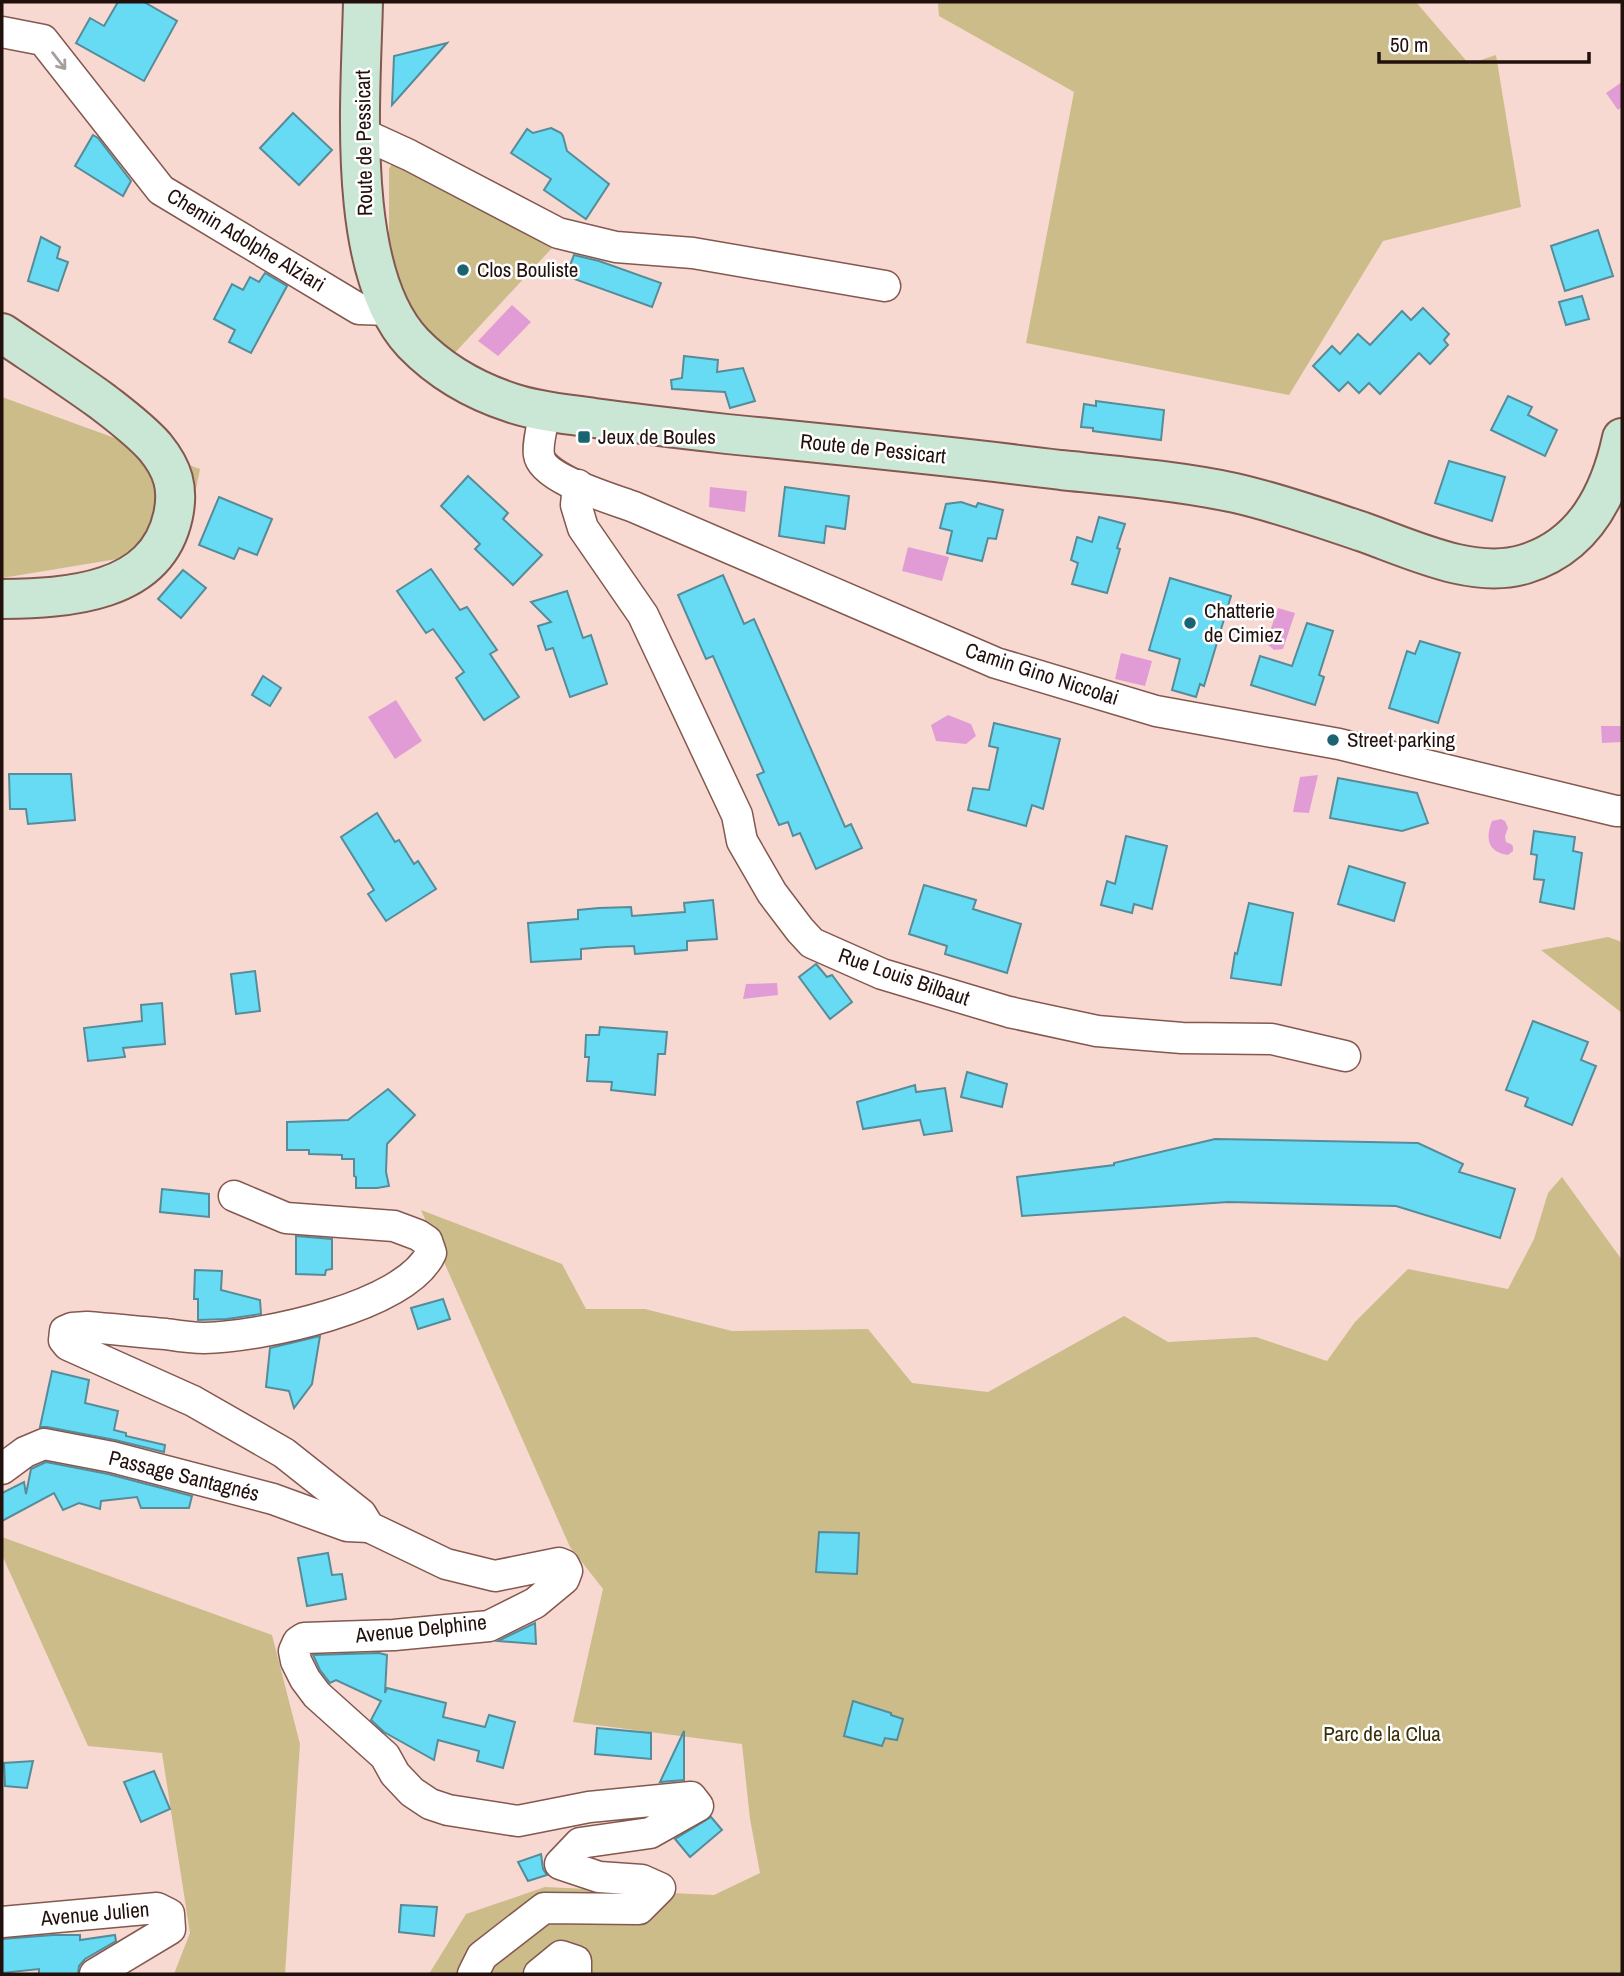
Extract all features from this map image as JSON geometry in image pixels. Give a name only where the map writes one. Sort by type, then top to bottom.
[{"type":"street","name":"Route de Pessicart","points":[[363,2],[361,175],[365,221],[376,270],[390,310],[410,339],[440,368],[499,398],[545,412],[655,426],[1192,485],[1287,506],[1441,559],[1472,567],[1499,569],[1525,564],[1549,553],[1573,537],[1591,516],[1606,491],[1617,462],[1622,438]]},
{"type":"street","name":"Chemin Adolphe Alziari","points":[[2,32],[43,40],[161,190],[359,309],[390,310]]},
{"type":"street","points":[[360,133],[410,155],[558,233],[616,247],[693,253],[885,286]]},
{"type":"street","points":[[2,333],[129,422],[155,447],[172,472],[176,501],[170,530],[155,554],[134,573],[108,587],[71,595],[2,599]]},
{"type":"street","name":"Camin Gino Niccolai","points":[[545,412],[538,454],[541,464],[551,472],[996,663],[1156,710],[1339,744],[1622,811]]},
{"type":"street","name":"Rue Louis Bilbaut","points":[[578,485],[576,505],[583,528],[643,615],[737,815],[742,841],[772,893],[812,943],[882,974],[1009,1012],[1097,1031],[1182,1038],[1272,1039],[1345,1056]]},
{"type":"street","name":"Avenue Delphine","points":[[234,1196],[286,1218],[394,1227],[427,1241],[431,1252],[427,1262],[404,1282],[372,1301],[284,1328],[203,1338],[79,1327],[65,1331],[64,1340],[68,1345],[193,1401],[284,1453],[361,1514],[369,1527],[446,1564],[495,1576],[559,1563],[564,1565],[567,1571],[564,1579],[535,1603],[489,1626],[394,1635],[304,1638],[298,1642],[294,1651],[296,1661],[317,1695],[385,1756],[395,1774],[412,1792],[430,1804],[448,1810],[517,1822],[589,1807],[691,1797],[698,1806],[650,1833],[580,1843],[560,1864],[598,1877],[642,1880],[660,1888],[639,1909],[544,1908],[482,1956],[473,1974]]},
{"type":"street","name":"Passage Santagnés","points":[[2,1469],[26,1452],[44,1444],[112,1457],[273,1499],[347,1526],[369,1527]]},
{"type":"street","name":"Avenue Julien","points":[[2,1922],[157,1908],[169,1914],[170,1929],[95,1974]]},
{"type":"street","points":[[539,1974],[561,1956],[576,1961],[576,1974]]},
{"type":"green space","points":[[938,2],[1416,2],[1469,64],[1496,55],[1521,207],[1383,241],[1289,395],[1026,343],[1074,92],[939,16]]},
{"type":"green space","name":"Clos Bouliste","points":[[398,154],[552,248],[451,357],[417,328],[398,293],[389,240],[389,169]]},
{"type":"green space","points":[[2,397],[200,469],[184,548],[2,578]]},
{"type":"green space","points":[[1608,937],[1622,942],[1622,1013],[1541,950]]},
{"type":"green space","name":"Parc de la Clua","points":[[1562,1177],[1622,1260],[1622,1974],[429,1974],[466,1914],[545,1887],[714,1895],[760,1873],[750,1819],[742,1744],[573,1722],[603,1589],[570,1547],[421,1210],[562,1264],[586,1309],[645,1309],[732,1331],[868,1329],[912,1383],[988,1392],[1124,1316],[1168,1342],[1256,1337],[1327,1361],[1355,1322],[1408,1269],[1508,1289],[1534,1239],[1548,1193]]},
{"type":"green space","points":[[2,1537],[272,1635],[300,1744],[285,1974],[174,1974],[190,1933],[162,1753],[88,1746],[2,1555]]},
{"type":"shaded area","points":[[1622,82],[1622,107],[1618,110],[1606,93]]},
{"type":"shaded area","points":[[512,305],[531,322],[498,356],[478,341]]},
{"type":"shaded area","points":[[710,487],[747,491],[745,512],[709,507]]},
{"type":"shaded area","points":[[908,547],[949,557],[942,581],[902,571]]},
{"type":"shaded area","points":[[1278,608],[1295,613],[1283,649],[1274,650],[1266,643]]},
{"type":"shaded area","points":[[1121,653],[1152,661],[1145,686],[1115,679]]},
{"type":"shaded area","points":[[396,700],[422,741],[395,759],[368,717]]},
{"type":"shaded area","points":[[948,715],[971,724],[976,736],[966,744],[936,741],[931,725]]},
{"type":"shaded area","points":[[1601,726],[1622,726],[1622,742],[1602,743]]},
{"type":"shaded area","points":[[1318,775],[1309,813],[1293,812],[1300,777]]},
{"type":"shaded area","points":[[1501,819],[1508,828],[1506,842],[1513,847],[1513,851],[1508,855],[1492,848],[1489,839],[1492,821]]},
{"type":"shaded area","points":[[777,983],[778,995],[743,999],[746,984]]},
{"type":"building","points":[[118,2],[144,2],[177,21],[144,81],[76,43],[90,18],[104,26]]},
{"type":"building","points":[[447,43],[392,105],[394,56]]},
{"type":"building","points":[[293,113],[332,150],[299,185],[260,148]]},
{"type":"building","points":[[551,128],[561,133],[567,151],[609,184],[586,219],[544,190],[551,179],[511,153],[527,129],[533,133]]},
{"type":"building","points":[[93,135],[131,181],[123,196],[75,166]]},
{"type":"building","points":[[1598,230],[1613,276],[1565,291],[1551,246]]},
{"type":"building","points":[[41,237],[60,247],[57,258],[68,262],[58,291],[28,281]]},
{"type":"building","points":[[574,255],[661,283],[652,307],[566,276]]},
{"type":"building","points":[[265,273],[287,286],[251,353],[229,342],[235,330],[214,319],[232,284],[243,290],[250,277],[259,282]]},
{"type":"building","points":[[1582,296],[1589,319],[1566,325],[1559,302]]},
{"type":"building","points":[[1423,308],[1449,334],[1444,340],[1448,345],[1430,364],[1419,353],[1380,394],[1369,383],[1359,393],[1348,382],[1339,391],[1313,366],[1332,346],[1340,354],[1358,334],[1370,345],[1402,311],[1411,320]]},
{"type":"building","points":[[684,356],[718,360],[717,372],[743,368],[755,401],[730,408],[725,392],[672,389],[671,380],[682,378]]},
{"type":"building","points":[[1508,396],[1532,407],[1528,415],[1557,430],[1545,456],[1491,430]]},
{"type":"building","points":[[1096,401],[1164,410],[1161,440],[1081,427],[1084,404],[1096,406]]},
{"type":"building","points":[[1449,461],[1505,477],[1492,521],[1435,503]]},
{"type":"building","points":[[468,476],[508,513],[503,519],[542,555],[513,585],[475,549],[480,544],[441,506]]},
{"type":"building","points":[[785,487],[849,496],[845,529],[826,526],[824,543],[779,536]]},
{"type":"building","points":[[219,497],[272,519],[257,555],[239,548],[234,559],[199,545]]},
{"type":"building","points":[[961,502],[976,507],[978,503],[1003,510],[996,539],[988,538],[982,561],[947,553],[952,531],[940,528],[946,504]]},
{"type":"building","points":[[1099,517],[1125,524],[1107,593],[1072,584],[1078,563],[1071,560],[1077,537],[1092,542]]},
{"type":"building","points":[[431,569],[460,610],[467,607],[497,650],[490,654],[519,697],[484,720],[456,678],[464,672],[433,629],[426,633],[397,591]]},
{"type":"building","points":[[183,570],[206,588],[181,618],[158,599]]},
{"type":"building","points":[[723,575],[744,624],[754,619],[845,827],[851,824],[862,848],[816,869],[800,833],[793,836],[788,822],[779,825],[757,775],[764,772],[713,656],[706,659],[678,595]]},
{"type":"building","name":"Chatterie de Cimiez","points":[[1170,578],[1231,596],[1204,686],[1200,684],[1196,697],[1172,690],[1180,659],[1149,650]]},
{"type":"building","points":[[567,591],[583,638],[591,635],[607,684],[570,697],[553,648],[546,650],[538,626],[551,622],[531,602]]},
{"type":"building","points":[[1307,623],[1333,631],[1319,675],[1324,677],[1315,705],[1251,685],[1260,656],[1292,666]]},
{"type":"building","points":[[1420,641],[1460,653],[1438,723],[1389,708],[1407,651],[1415,654]]},
{"type":"building","points":[[263,676],[281,688],[270,706],[252,695]]},
{"type":"building","points":[[994,723],[1060,739],[1043,809],[1032,805],[1026,826],[968,810],[973,788],[989,790],[998,748],[989,746]]},
{"type":"building","points":[[9,774],[71,774],[75,820],[28,824],[26,809],[10,809]]},
{"type":"building","points":[[1338,778],[1417,793],[1428,823],[1402,831],[1330,818]]},
{"type":"building","points":[[377,813],[395,842],[399,840],[414,864],[418,861],[436,889],[386,921],[368,894],[374,890],[341,837]]},
{"type":"building","points":[[1534,831],[1575,837],[1573,851],[1582,853],[1574,909],[1540,902],[1544,880],[1534,879],[1537,855],[1531,854]]},
{"type":"building","points":[[1126,836],[1167,846],[1152,909],[1134,904],[1132,913],[1101,905],[1107,881],[1115,884]]},
{"type":"building","points":[[1349,866],[1405,883],[1394,921],[1338,904]]},
{"type":"building","points":[[924,885],[976,900],[973,909],[1021,924],[1007,973],[945,954],[947,946],[909,934]]},
{"type":"building","points":[[713,900],[717,939],[687,941],[687,950],[635,954],[634,946],[606,947],[581,949],[581,959],[531,962],[528,923],[578,919],[578,910],[599,908],[631,907],[632,916],[685,912],[684,903]]},
{"type":"building","points":[[1249,903],[1293,913],[1281,985],[1231,978]]},
{"type":"building","points":[[816,964],[827,977],[832,975],[852,1002],[830,1019],[799,977]]},
{"type":"building","points":[[255,971],[260,1011],[236,1014],[231,974]]},
{"type":"building","points":[[162,1003],[165,1044],[123,1048],[125,1057],[88,1061],[84,1028],[142,1021],[141,1005]]},
{"type":"building","points":[[1533,1021],[1588,1042],[1581,1060],[1596,1066],[1572,1125],[1525,1106],[1528,1098],[1506,1090]]},
{"type":"building","points":[[600,1027],[667,1032],[665,1054],[658,1054],[655,1095],[611,1090],[612,1082],[587,1081],[589,1057],[585,1057],[586,1035],[599,1035]]},
{"type":"building","points":[[967,1072],[1007,1084],[1002,1107],[961,1097]]},
{"type":"building","points":[[915,1085],[916,1092],[945,1088],[952,1131],[924,1135],[920,1120],[863,1129],[857,1102]]},
{"type":"building","points":[[388,1089],[415,1115],[387,1144],[386,1172],[389,1186],[356,1188],[354,1159],[342,1159],[342,1155],[309,1154],[309,1150],[287,1150],[287,1122],[348,1120]]},
{"type":"building","points":[[1215,1139],[1418,1143],[1463,1164],[1459,1172],[1515,1189],[1500,1238],[1396,1206],[1228,1202],[1022,1216],[1017,1177],[1114,1165]]},
{"type":"building","points":[[162,1189],[209,1194],[209,1217],[160,1212]]},
{"type":"building","points":[[296,1236],[332,1239],[332,1269],[326,1270],[325,1275],[296,1274]]},
{"type":"building","points":[[195,1270],[222,1271],[221,1290],[260,1300],[261,1314],[198,1320],[198,1299],[194,1299]]},
{"type":"building","points":[[443,1299],[450,1319],[418,1329],[411,1308]]},
{"type":"building","points":[[320,1336],[312,1384],[294,1408],[289,1391],[266,1387],[270,1348]]},
{"type":"building","points":[[52,1371],[89,1380],[85,1403],[118,1411],[114,1430],[126,1433],[126,1436],[165,1445],[164,1452],[40,1427]]},
{"type":"building","points":[[46,1462],[108,1474],[192,1496],[189,1508],[141,1508],[137,1497],[101,1501],[100,1509],[79,1503],[63,1510],[54,1493],[2,1521],[2,1493],[24,1482],[26,1494],[31,1469]]},
{"type":"building","points":[[819,1532],[859,1533],[857,1574],[816,1572]]},
{"type":"building","points":[[328,1553],[332,1575],[342,1574],[346,1599],[307,1606],[298,1558]]},
{"type":"building","points":[[535,1623],[536,1644],[498,1641]]},
{"type":"building","points":[[313,1655],[387,1655],[385,1693],[387,1688],[446,1703],[443,1717],[485,1727],[489,1715],[515,1722],[503,1768],[477,1761],[479,1751],[438,1740],[434,1760],[384,1732],[371,1720],[381,1701],[336,1680],[330,1683]]},
{"type":"building","points":[[853,1701],[903,1719],[897,1740],[885,1738],[882,1746],[844,1736]]},
{"type":"building","points":[[597,1728],[651,1733],[651,1759],[595,1754]]},
{"type":"building","points":[[684,1731],[684,1780],[660,1782]]},
{"type":"building","points":[[33,1761],[27,1788],[5,1786],[4,1763]]},
{"type":"building","points":[[154,1771],[170,1809],[141,1822],[124,1782]]},
{"type":"building","points":[[711,1817],[722,1830],[690,1857],[675,1839]]},
{"type":"building","points":[[541,1854],[543,1869],[547,1875],[528,1881],[518,1862]]},
{"type":"building","points":[[401,1905],[437,1907],[434,1936],[399,1932]]},
{"type":"building","points":[[80,1935],[80,1940],[115,1935],[116,1941],[85,1959],[79,1966],[78,1974],[39,1974],[39,1969],[2,1973],[2,1939]]},
{"type":"place","name":"Clos Bouliste","points":[[463,270]]},
{"type":"place","name":"Jeux de Boules","points":[[584,437]]},
{"type":"place","name":"Chatterie de Cimiez","points":[[1190,623]]},
{"type":"place","name":"Street parking","points":[[1333,740]]}]
